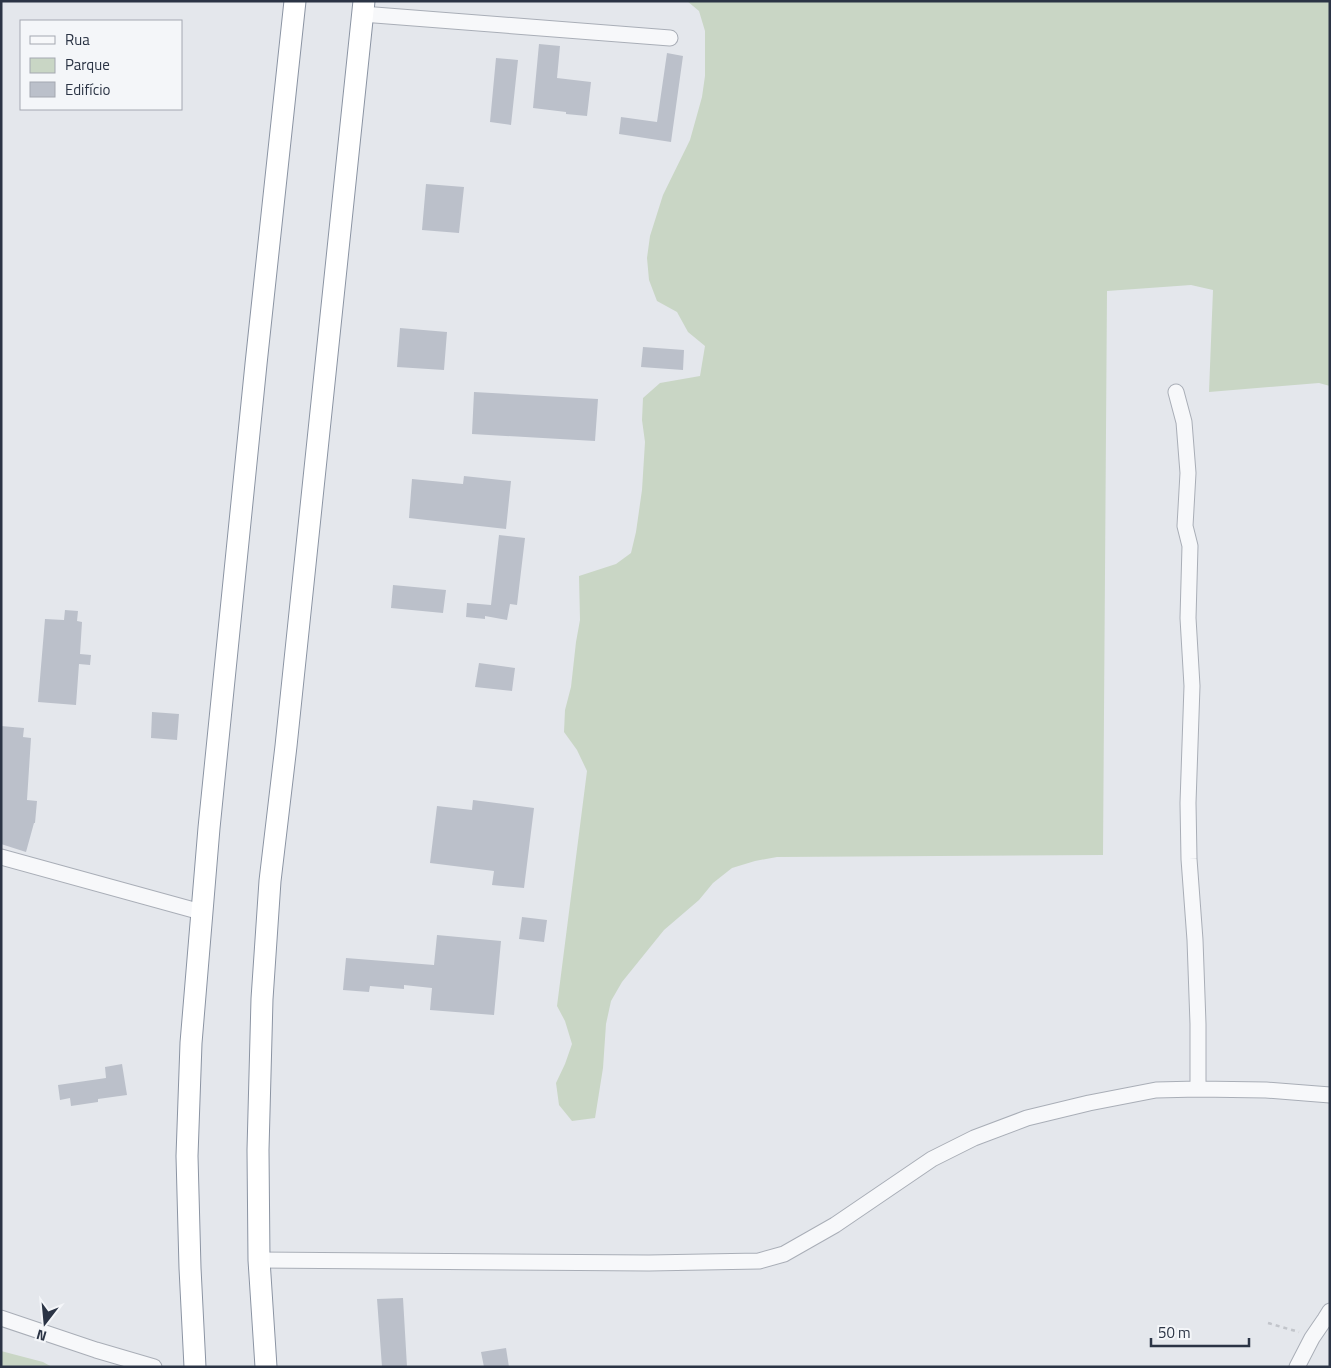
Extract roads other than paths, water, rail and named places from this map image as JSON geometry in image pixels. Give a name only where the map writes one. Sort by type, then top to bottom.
[{"type":"highway","points":[[195,1367],[187,1156],[191,1043],[209,828],[295,1]]},
{"type":"highway","points":[[266,1367],[259,1260],[258,1150],[262,1008],[270,881],[286,746],[363,8]]},
{"type":"street","points":[[363,8],[670,38]]},
{"type":"street","points":[[1176,392],[1184,422],[1188,473],[1185,526],[1190,546],[1188,618],[1192,686],[1188,813],[1196,987],[1198,1089]]},
{"type":"street","points":[[1,857],[201,912]]},
{"type":"street","points":[[259,1260],[649,1263],[759,1261],[784,1254],[835,1225],[932,1158],[974,1138],[1027,1118],[1088,1103],[1156,1090],[1266,1090],[1330,1094]]},
{"type":"street","points":[[1296,1367],[1330,1311]]},
{"type":"street","points":[[1,1318],[96,1350],[154,1367]]}]
